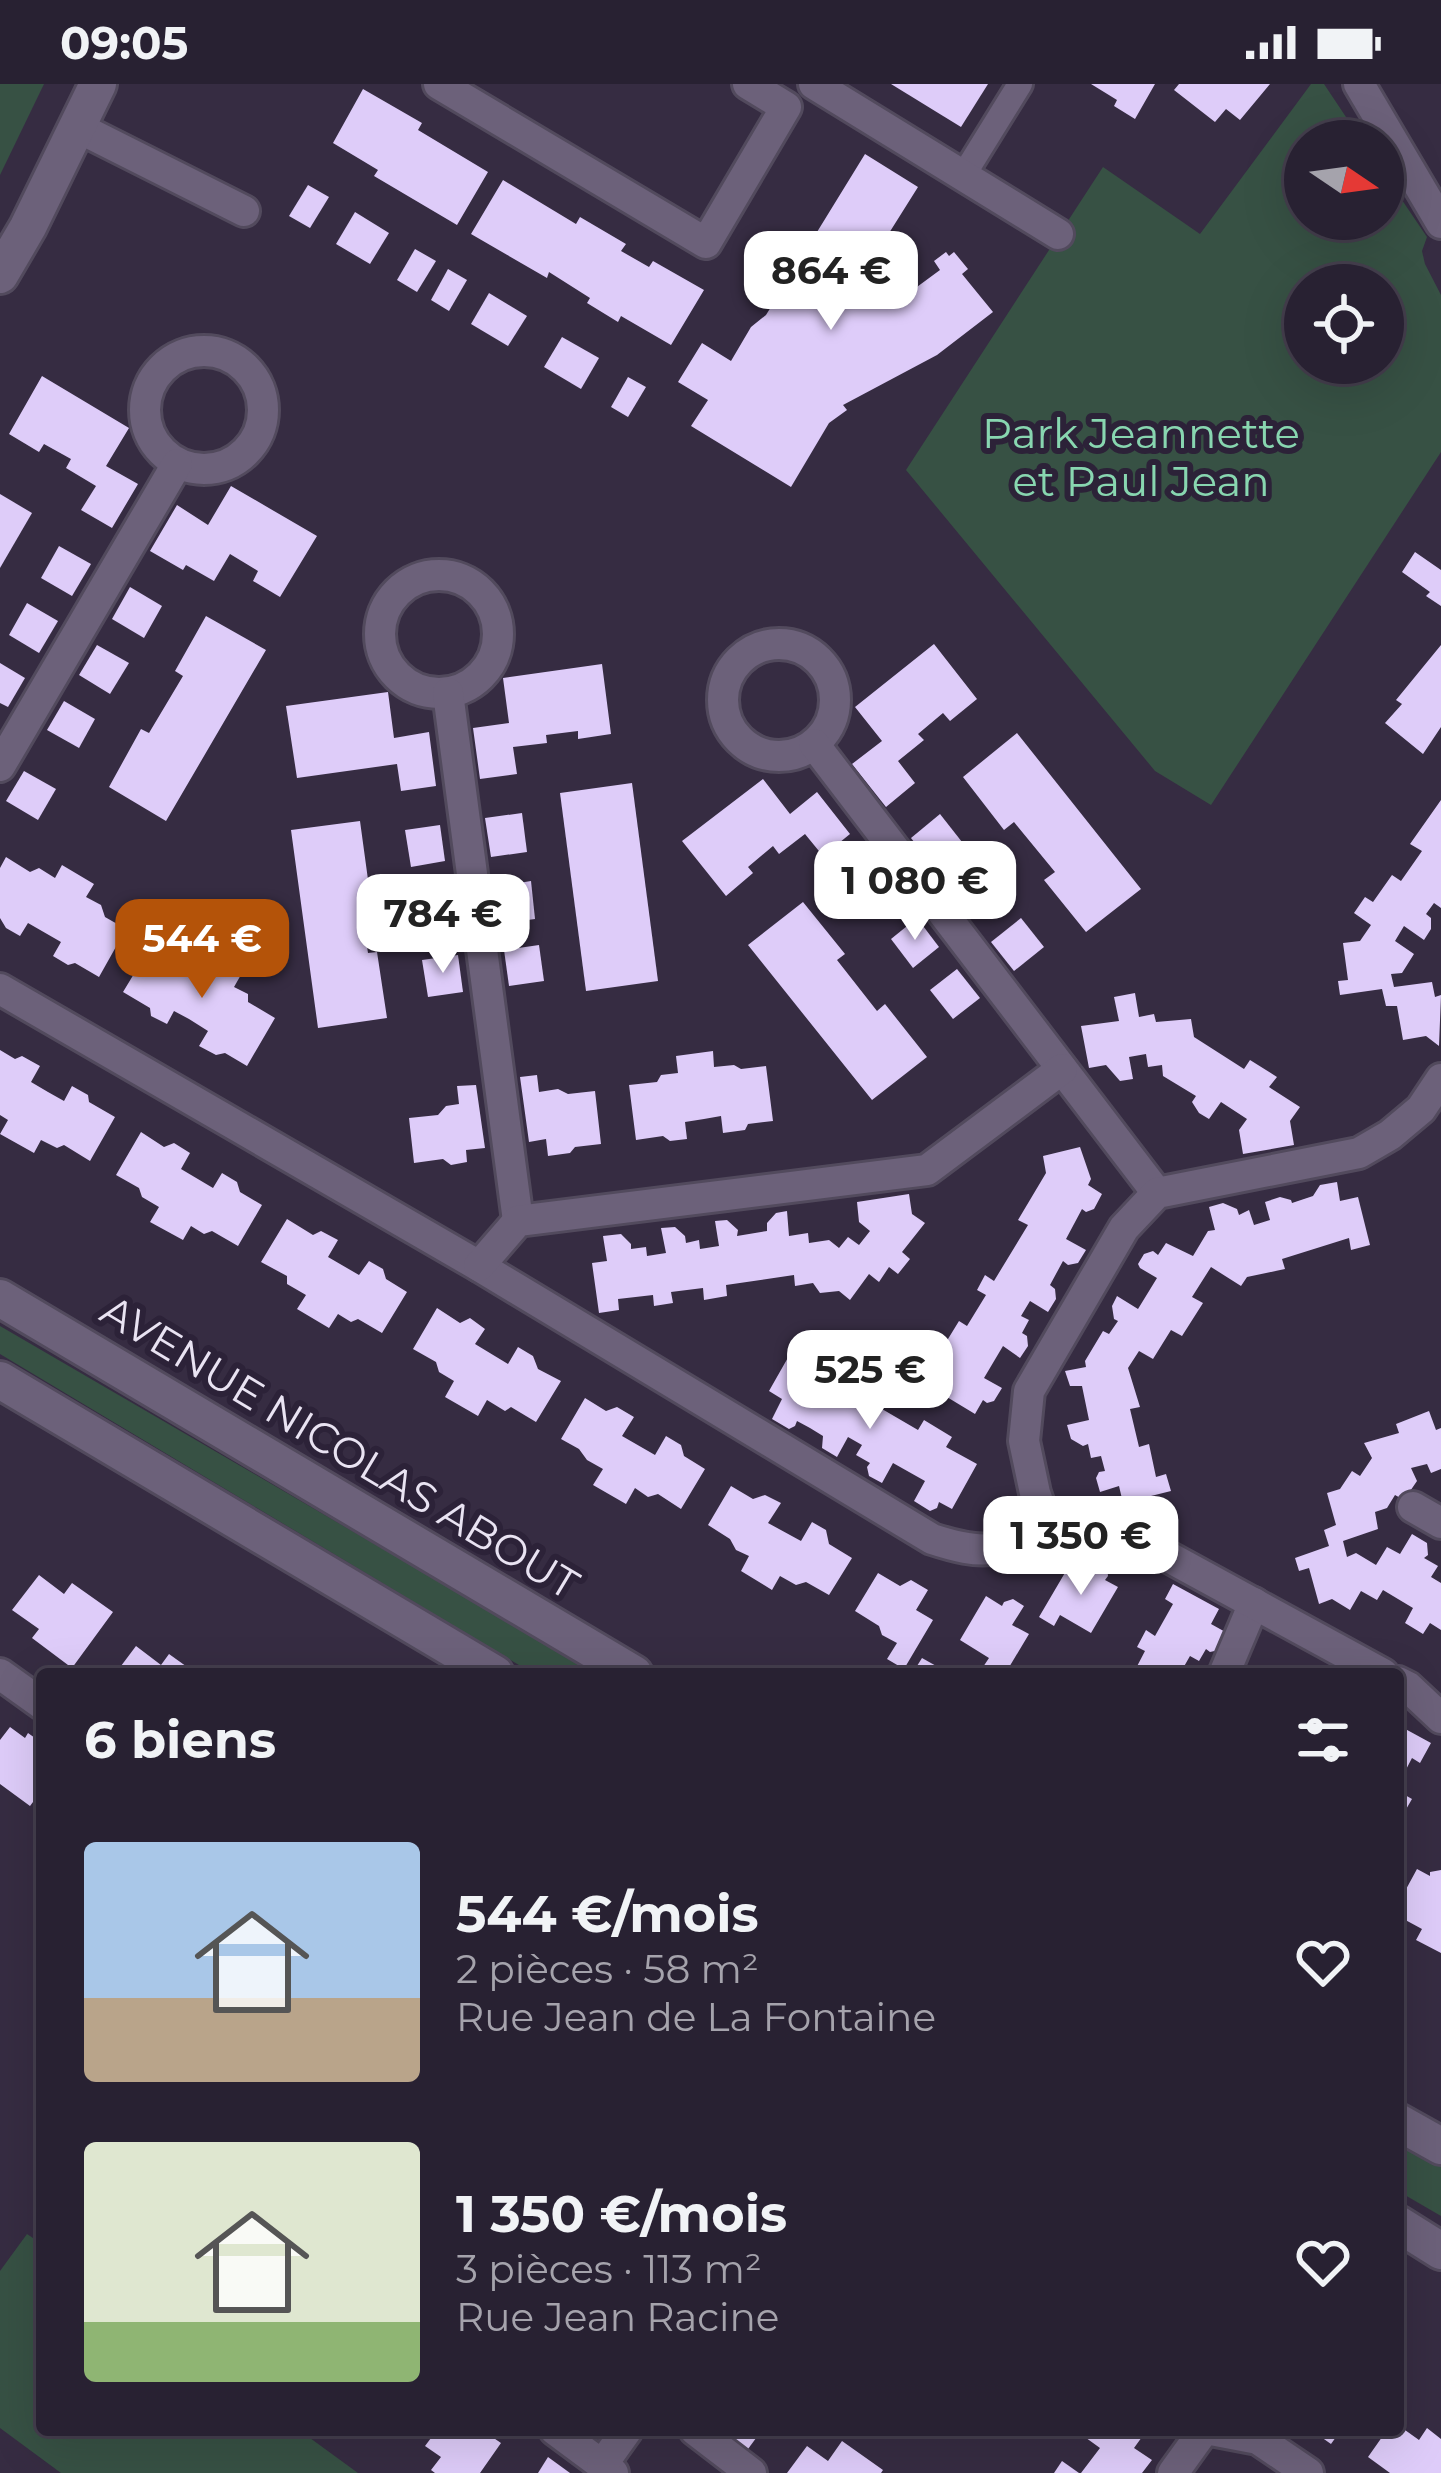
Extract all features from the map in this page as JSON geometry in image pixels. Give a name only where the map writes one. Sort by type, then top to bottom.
[{"type":"main road","points":[[0,275],[98,84]]},
{"type":"main road","name":"AVENUE NICOLAS ABOUT","points":[[0,1298],[624,1668]]},
{"type":"main road","points":[[0,1379],[485,1668]]},
{"type":"main road","points":[[1404,2125],[1441,2146]]},
{"type":"main road","points":[[1404,2228],[1441,2251]]},
{"type":"street","points":[[439,84],[706,243],[786,107],[748,84]]},
{"type":"street","points":[[814,84],[1058,234]]},
{"type":"street","points":[[963,176],[1020,84]]},
{"type":"street","points":[[1359,84],[1441,223]]},
{"type":"street","points":[[79,128],[244,212]]},
{"type":"street","points":[[0,766],[177,464]]},
{"type":"street","points":[[448,693],[518,1221]]},
{"type":"street","points":[[814,744],[1157,1192]]},
{"type":"street","points":[[0,989],[479,1267],[932,1539],[968,1551],[1010,1547],[1048,1530],[1110,1536],[1165,1555],[1370,1668]]},
{"type":"street","points":[[479,1267],[518,1221],[927,1170],[1062,1069]]},
{"type":"street","points":[[1048,1530],[1024,1441],[1029,1391],[1124,1228],[1157,1192],[1359,1154],[1390,1136],[1421,1108],[1441,1079]]},
{"type":"street","points":[[1413,1507],[1441,1523]]},
{"type":"street","points":[[1227,1668],[1254,1603]]},
{"type":"street","points":[[0,1674],[36,1700]]},
{"type":"street","points":[[1404,1687],[1440,1715]]},
{"type":"street","points":[[563,2436],[608,2469],[624,2436]]},
{"type":"street","points":[[703,2436],[751,2473]]},
{"type":"street","points":[[1173,2473],[1203,2436]]},
{"type":"street","points":[[1241,2436],[1258,2439],[1308,2473]]},
{"type":"green space","points":[[0,84],[44,84],[0,175]]},
{"type":"green space","name":"Park Jeannette et Paul Jean","points":[[1311,84],[1324,84],[1348,120],[1284,120]]},
{"type":"green space","name":"Park Jeannette et Paul Jean","points":[[1284,120],[1284,240],[1404,240],[1404,203],[1427,237],[1422,251],[1425,264],[1441,295],[1441,452],[1211,805],[1155,771],[906,470],[1103,167],[1200,234]]},
{"type":"green space","points":[[0,1326],[588,1668],[524,1668],[0,1354]]},
{"type":"green space","points":[[1404,2143],[1441,2165],[1441,2216],[1404,2194]]},
{"type":"green space","points":[[27,2234],[36,2240],[36,2436],[307,2436],[358,2473],[61,2473],[0,2428],[0,2271]]},
{"type":"building","points":[[891,84],[988,84],[961,127]]},
{"type":"building","points":[[1091,84],[1155,84],[1135,119],[1114,106],[1117,100]]},
{"type":"building","points":[[1179,84],[1270,84],[1240,120],[1226,109],[1215,122],[1174,90]]},
{"type":"building","points":[[363,89],[422,123],[418,130],[488,172],[457,225],[374,176],[378,170],[333,143]]},
{"type":"building","points":[[865,154],[918,187],[874,257],[888,264],[878,279],[906,295],[940,270],[934,261],[954,252],[968,269],[962,274],[993,312],[937,355],[843,405],[847,410],[829,423],[791,487],[691,426],[708,400],[678,382],[702,343],[731,361],[751,327],[766,315]]},
{"type":"building","points":[[503,180],[576,224],[580,217],[626,244],[621,251],[649,267],[653,261],[704,290],[671,345],[621,316],[618,322],[549,272],[547,278],[471,234]]},
{"type":"building","points":[[308,185],[329,197],[310,228],[289,216]]},
{"type":"building","points":[[355,212],[389,233],[370,264],[336,244]]},
{"type":"building","points":[[415,249],[436,261],[417,292],[397,280]]},
{"type":"building","points":[[448,269],[467,280],[449,311],[431,300]]},
{"type":"building","points":[[489,293],[527,316],[508,346],[471,324]]},
{"type":"building","points":[[562,337],[599,358],[581,389],[544,367]]},
{"type":"building","points":[[42,376],[129,428],[106,466],[138,484],[112,528],[81,510],[96,486],[66,468],[71,459],[44,444],[39,452],[9,434]]},
{"type":"building","points":[[628,377],[646,387],[628,417],[611,407]]},
{"type":"building","points":[[231,486],[317,536],[280,597],[253,581],[258,571],[230,554],[214,581],[150,551],[177,505],[208,525]]},
{"type":"building","points":[[0,494],[32,513],[0,568]]},
{"type":"building","points":[[59,546],[91,564],[72,596],[41,578]]},
{"type":"building","points":[[1415,552],[1441,570],[1441,606],[1402,572]]},
{"type":"building","points":[[130,587],[162,606],[144,638],[112,619]]},
{"type":"building","points":[[27,603],[58,621],[39,653],[9,635]]},
{"type":"building","points":[[206,616],[266,650],[166,821],[109,787],[141,729],[149,733],[183,676],[175,671]]},
{"type":"building","points":[[934,644],[977,699],[950,721],[943,713],[918,734],[924,740],[898,761],[915,783],[886,807],[852,764],[882,741],[855,707]]},
{"type":"building","points":[[97,645],[129,663],[110,694],[79,675]]},
{"type":"building","points":[[1441,645],[1441,727],[1423,754],[1385,723],[1402,704],[1396,700]]},
{"type":"building","points":[[0,663],[25,678],[8,707],[0,703]]},
{"type":"building","points":[[602,664],[611,734],[578,739],[578,731],[546,735],[547,743],[513,747],[517,774],[480,779],[473,728],[509,723],[503,678]]},
{"type":"building","points":[[388,692],[394,738],[429,732],[436,786],[401,791],[397,764],[297,778],[286,706]]},
{"type":"building","points":[[64,701],[95,719],[79,748],[47,730]]},
{"type":"building","points":[[1017,733],[1141,889],[1086,932],[1044,880],[1055,872],[1014,822],[1004,830],[963,777]]},
{"type":"building","points":[[24,771],[56,789],[38,820],[6,801]]},
{"type":"building","points":[[763,779],[790,814],[817,792],[850,834],[823,856],[805,834],[779,854],[773,846],[748,867],[753,873],[726,896],[682,841]]},
{"type":"building","points":[[632,783],[658,981],[586,991],[560,793]]},
{"type":"building","points":[[1441,800],[1441,908],[1434,903],[1426,914],[1431,929],[1424,940],[1404,926],[1395,941],[1414,954],[1402,973],[1391,974],[1394,987],[1432,982],[1435,997],[1441,995],[1439,1046],[1426,1036],[1403,1040],[1397,1006],[1386,1006],[1382,989],[1340,995],[1338,981],[1348,980],[1343,943],[1360,941],[1371,925],[1354,913],[1365,897],[1373,902],[1392,875],[1401,881],[1422,851],[1410,844]]},
{"type":"building","points":[[522,813],[527,852],[491,857],[485,818]]},
{"type":"building","points":[[940,814],[962,842],[932,865],[911,838]]},
{"type":"building","points":[[360,821],[369,887],[359,889],[363,920],[368,953],[377,952],[387,1018],[318,1028],[291,830]]},
{"type":"building","points":[[440,825],[445,861],[411,867],[405,830]]},
{"type":"building","points":[[6,857],[30,872],[39,868],[55,878],[62,865],[94,884],[86,897],[101,905],[105,917],[126,929],[99,977],[53,956],[61,942],[28,923],[20,936],[6,928],[0,918],[0,868]]},
{"type":"building","points":[[875,865],[898,894],[871,914],[849,886]]},
{"type":"building","points":[[982,868],[1003,895],[973,918],[951,890]]},
{"type":"building","points":[[531,881],[535,919],[500,924],[495,887]]},
{"type":"building","points":[[449,890],[454,926],[419,931],[414,895]]},
{"type":"building","points":[[803,902],[845,954],[837,960],[877,1011],[885,1004],[927,1057],[872,1100],[748,945]]},
{"type":"building","points":[[917,918],[939,947],[913,968],[891,939]]},
{"type":"building","points":[[1021,918],[1044,947],[1014,971],[991,942]]},
{"type":"building","points":[[152,944],[199,966],[208,953],[242,973],[234,987],[275,1018],[247,1066],[199,1046],[208,1031],[189,1019],[174,1011],[167,1024],[123,992]]},
{"type":"building","points":[[539,945],[544,981],[509,986],[504,950]]},
{"type":"building","points":[[458,955],[463,992],[428,997],[422,960]]},
{"type":"building","points":[[957,969],[980,998],[953,1019],[930,990]]},
{"type":"building","points":[[1135,993],[1139,1017],[1154,1014],[1156,1022],[1191,1019],[1194,1037],[1244,1069],[1250,1060],[1277,1077],[1269,1087],[1300,1107],[1290,1121],[1294,1145],[1243,1154],[1239,1130],[1247,1119],[1221,1102],[1209,1119],[1199,1113],[1192,1102],[1196,1096],[1163,1076],[1162,1065],[1148,1067],[1146,1054],[1129,1057],[1133,1079],[1120,1081],[1106,1065],[1089,1068],[1081,1026],[1119,1021],[1114,997]]},
{"type":"building","points":[[0,1050],[40,1066],[31,1082],[48,1092],[64,1101],[72,1086],[115,1117],[90,1161],[64,1145],[57,1148],[41,1140],[34,1153],[0,1134],[8,1120],[0,1115]]},
{"type":"building","points":[[713,1051],[714,1067],[766,1066],[773,1121],[723,1133],[721,1116],[685,1122],[687,1139],[636,1140],[629,1085],[657,1082],[661,1075],[678,1073],[676,1056]]},
{"type":"building","points":[[537,1075],[539,1092],[595,1091],[601,1144],[548,1156],[546,1139],[529,1142],[520,1077]]},
{"type":"building","points":[[476,1085],[485,1148],[466,1150],[467,1162],[414,1163],[409,1118],[438,1115],[446,1106],[459,1104],[457,1086]]},
{"type":"building","points":[[141,1132],[164,1147],[174,1143],[190,1153],[181,1169],[213,1188],[222,1173],[262,1205],[238,1246],[212,1231],[204,1234],[191,1226],[183,1240],[150,1222],[159,1207],[116,1175]]},
{"type":"building","points":[[1080,1147],[1091,1179],[1088,1185],[1102,1194],[1094,1209],[1082,1209],[1066,1239],[1086,1250],[1078,1263],[1063,1261],[1050,1285],[1056,1299],[1048,1312],[1030,1301],[1021,1316],[1029,1320],[1022,1333],[1028,1346],[1020,1358],[1003,1346],[984,1378],[1002,1388],[994,1401],[983,1400],[975,1414],[932,1388],[951,1357],[940,1352],[959,1321],[967,1326],[986,1295],[977,1290],[985,1275],[994,1281],[1028,1225],[1018,1220],[1046,1173],[1043,1156]]},
{"type":"building","points":[[1337,1182],[1340,1201],[1358,1197],[1370,1245],[1351,1250],[1349,1238],[1282,1259],[1285,1269],[1247,1277],[1241,1286],[1211,1267],[1192,1297],[1203,1303],[1182,1336],[1171,1330],[1153,1359],[1139,1351],[1128,1368],[1140,1407],[1130,1409],[1139,1447],[1149,1444],[1156,1477],[1166,1474],[1171,1491],[1123,1503],[1119,1486],[1100,1492],[1096,1478],[1105,1471],[1101,1456],[1091,1458],[1088,1444],[1071,1439],[1067,1425],[1089,1420],[1082,1386],[1070,1386],[1065,1371],[1086,1367],[1103,1331],[1109,1334],[1118,1321],[1112,1306],[1117,1296],[1138,1309],[1157,1278],[1140,1268],[1144,1254],[1153,1251],[1158,1255],[1166,1243],[1193,1256],[1208,1231],[1215,1230],[1209,1207],[1223,1203],[1239,1215],[1249,1210],[1254,1225],[1270,1220],[1265,1202],[1280,1197],[1292,1203],[1313,1196],[1320,1185]]},
{"type":"building","points":[[909,1194],[912,1214],[925,1223],[902,1252],[910,1259],[898,1274],[889,1267],[879,1282],[869,1274],[850,1300],[839,1291],[820,1293],[813,1283],[795,1286],[794,1275],[726,1285],[727,1296],[704,1300],[703,1288],[671,1292],[673,1303],[654,1306],[653,1295],[618,1299],[619,1310],[599,1313],[592,1263],[607,1261],[603,1236],[621,1234],[631,1249],[646,1247],[647,1256],[666,1253],[661,1228],[675,1227],[686,1243],[699,1240],[700,1249],[719,1246],[715,1221],[727,1220],[738,1230],[737,1236],[767,1231],[776,1213],[787,1211],[789,1236],[808,1233],[809,1243],[829,1240],[839,1248],[848,1237],[859,1245],[870,1231],[859,1222],[857,1202]]},
{"type":"building","points":[[287,1219],[313,1235],[321,1231],[338,1240],[328,1257],[359,1275],[369,1261],[407,1292],[382,1333],[338,1314],[329,1328],[297,1309],[306,1295],[287,1284],[287,1276],[261,1262]]},
{"type":"building","points":[[437,1308],[460,1323],[470,1318],[485,1329],[475,1344],[508,1364],[518,1347],[533,1356],[538,1369],[561,1381],[536,1422],[487,1400],[478,1416],[445,1397],[454,1381],[439,1372],[436,1362],[413,1349]]},
{"type":"building","points":[[794,1347],[808,1355],[803,1363],[871,1402],[875,1394],[887,1400],[882,1409],[918,1430],[924,1420],[952,1437],[946,1447],[977,1464],[952,1509],[939,1502],[930,1511],[914,1501],[925,1481],[893,1463],[882,1483],[869,1476],[870,1463],[856,1455],[862,1445],[848,1437],[837,1457],[822,1448],[823,1436],[810,1428],[797,1421],[789,1429],[772,1419],[782,1399],[769,1391]]},
{"type":"building","points":[[585,1398],[606,1411],[617,1407],[634,1417],[622,1436],[655,1455],[666,1436],[681,1445],[684,1456],[705,1469],[681,1509],[658,1494],[648,1497],[635,1488],[626,1504],[593,1485],[603,1469],[561,1439]]},
{"type":"building","points":[[1429,1411],[1436,1430],[1441,1428],[1441,1469],[1431,1473],[1427,1464],[1411,1468],[1417,1481],[1404,1500],[1395,1495],[1387,1508],[1375,1512],[1378,1529],[1343,1541],[1347,1557],[1356,1553],[1376,1565],[1387,1547],[1400,1554],[1412,1534],[1427,1543],[1424,1558],[1438,1566],[1431,1577],[1441,1583],[1441,1630],[1430,1623],[1423,1634],[1405,1623],[1413,1608],[1383,1590],[1377,1600],[1361,1591],[1350,1610],[1332,1599],[1319,1604],[1309,1568],[1299,1571],[1295,1558],[1329,1546],[1324,1530],[1336,1525],[1327,1493],[1340,1489],[1352,1471],[1360,1476],[1372,1458],[1364,1443],[1399,1433],[1396,1424]]},
{"type":"building","points":[[731,1486],[753,1499],[765,1495],[781,1503],[768,1523],[801,1541],[812,1522],[826,1530],[829,1544],[852,1558],[829,1595],[806,1582],[796,1585],[780,1576],[772,1590],[741,1571],[749,1556],[708,1525]]},
{"type":"building","points":[[1093,1559],[1107,1567],[1105,1580],[1118,1587],[1091,1633],[1060,1615],[1054,1626],[1039,1617],[1066,1571],[1080,1581]]},
{"type":"building","points":[[878,1573],[900,1586],[911,1580],[928,1590],[916,1610],[933,1620],[902,1668],[887,1659],[897,1643],[855,1611]]},
{"type":"building","points":[[39,1575],[64,1594],[72,1583],[113,1612],[72,1668],[32,1638],[39,1629],[12,1610]]},
{"type":"building","points":[[1173,1584],[1219,1609],[1211,1624],[1229,1634],[1219,1650],[1206,1649],[1199,1661],[1190,1656],[1183,1668],[1136,1668],[1145,1651],[1137,1647],[1146,1630],[1155,1636],[1173,1604],[1165,1599]]},
{"type":"building","points":[[986,1596],[1002,1606],[1013,1599],[1024,1606],[1012,1625],[1029,1634],[1009,1668],[983,1667],[989,1658],[960,1640]]},
{"type":"building","points":[[136,1646],[161,1665],[169,1654],[189,1668],[120,1668]]},
{"type":"building","points":[[922,1658],[938,1667],[937,1668],[916,1668]]},
{"type":"building","points":[[10,1727],[25,1738],[28,1733],[36,1739],[36,1798],[30,1806],[0,1784],[0,1740]]},
{"type":"building","points":[[1404,1728],[1431,1743],[1420,1763],[1412,1758],[1404,1773]]},
{"type":"building","points":[[1417,1869],[1430,1876],[1441,1870],[1441,1953],[1416,1940],[1422,1929],[1404,1919],[1404,1893]]},
{"type":"building","points":[[1427,2428],[1441,2439],[1441,2473],[1390,2473],[1368,2457],[1383,2436],[1404,2436],[1404,2429],[1419,2440]]},
{"type":"building","points":[[432,2436],[491,2436],[501,2443],[480,2473],[435,2473],[431,2470],[441,2457],[425,2446]]},
{"type":"building","points":[[730,2436],[758,2436],[748,2449]]},
{"type":"building","points":[[1083,2436],[1143,2436],[1134,2448],[1152,2460],[1142,2473],[1081,2473],[1100,2448]]},
{"type":"building","points":[[842,2441],[881,2473],[787,2473],[807,2446],[828,2461]]},
{"type":"building","points":[[548,2457],[570,2473],[538,2473]]},
{"type":"building","points":[[1062,2461],[1079,2473],[1054,2473]]}]
